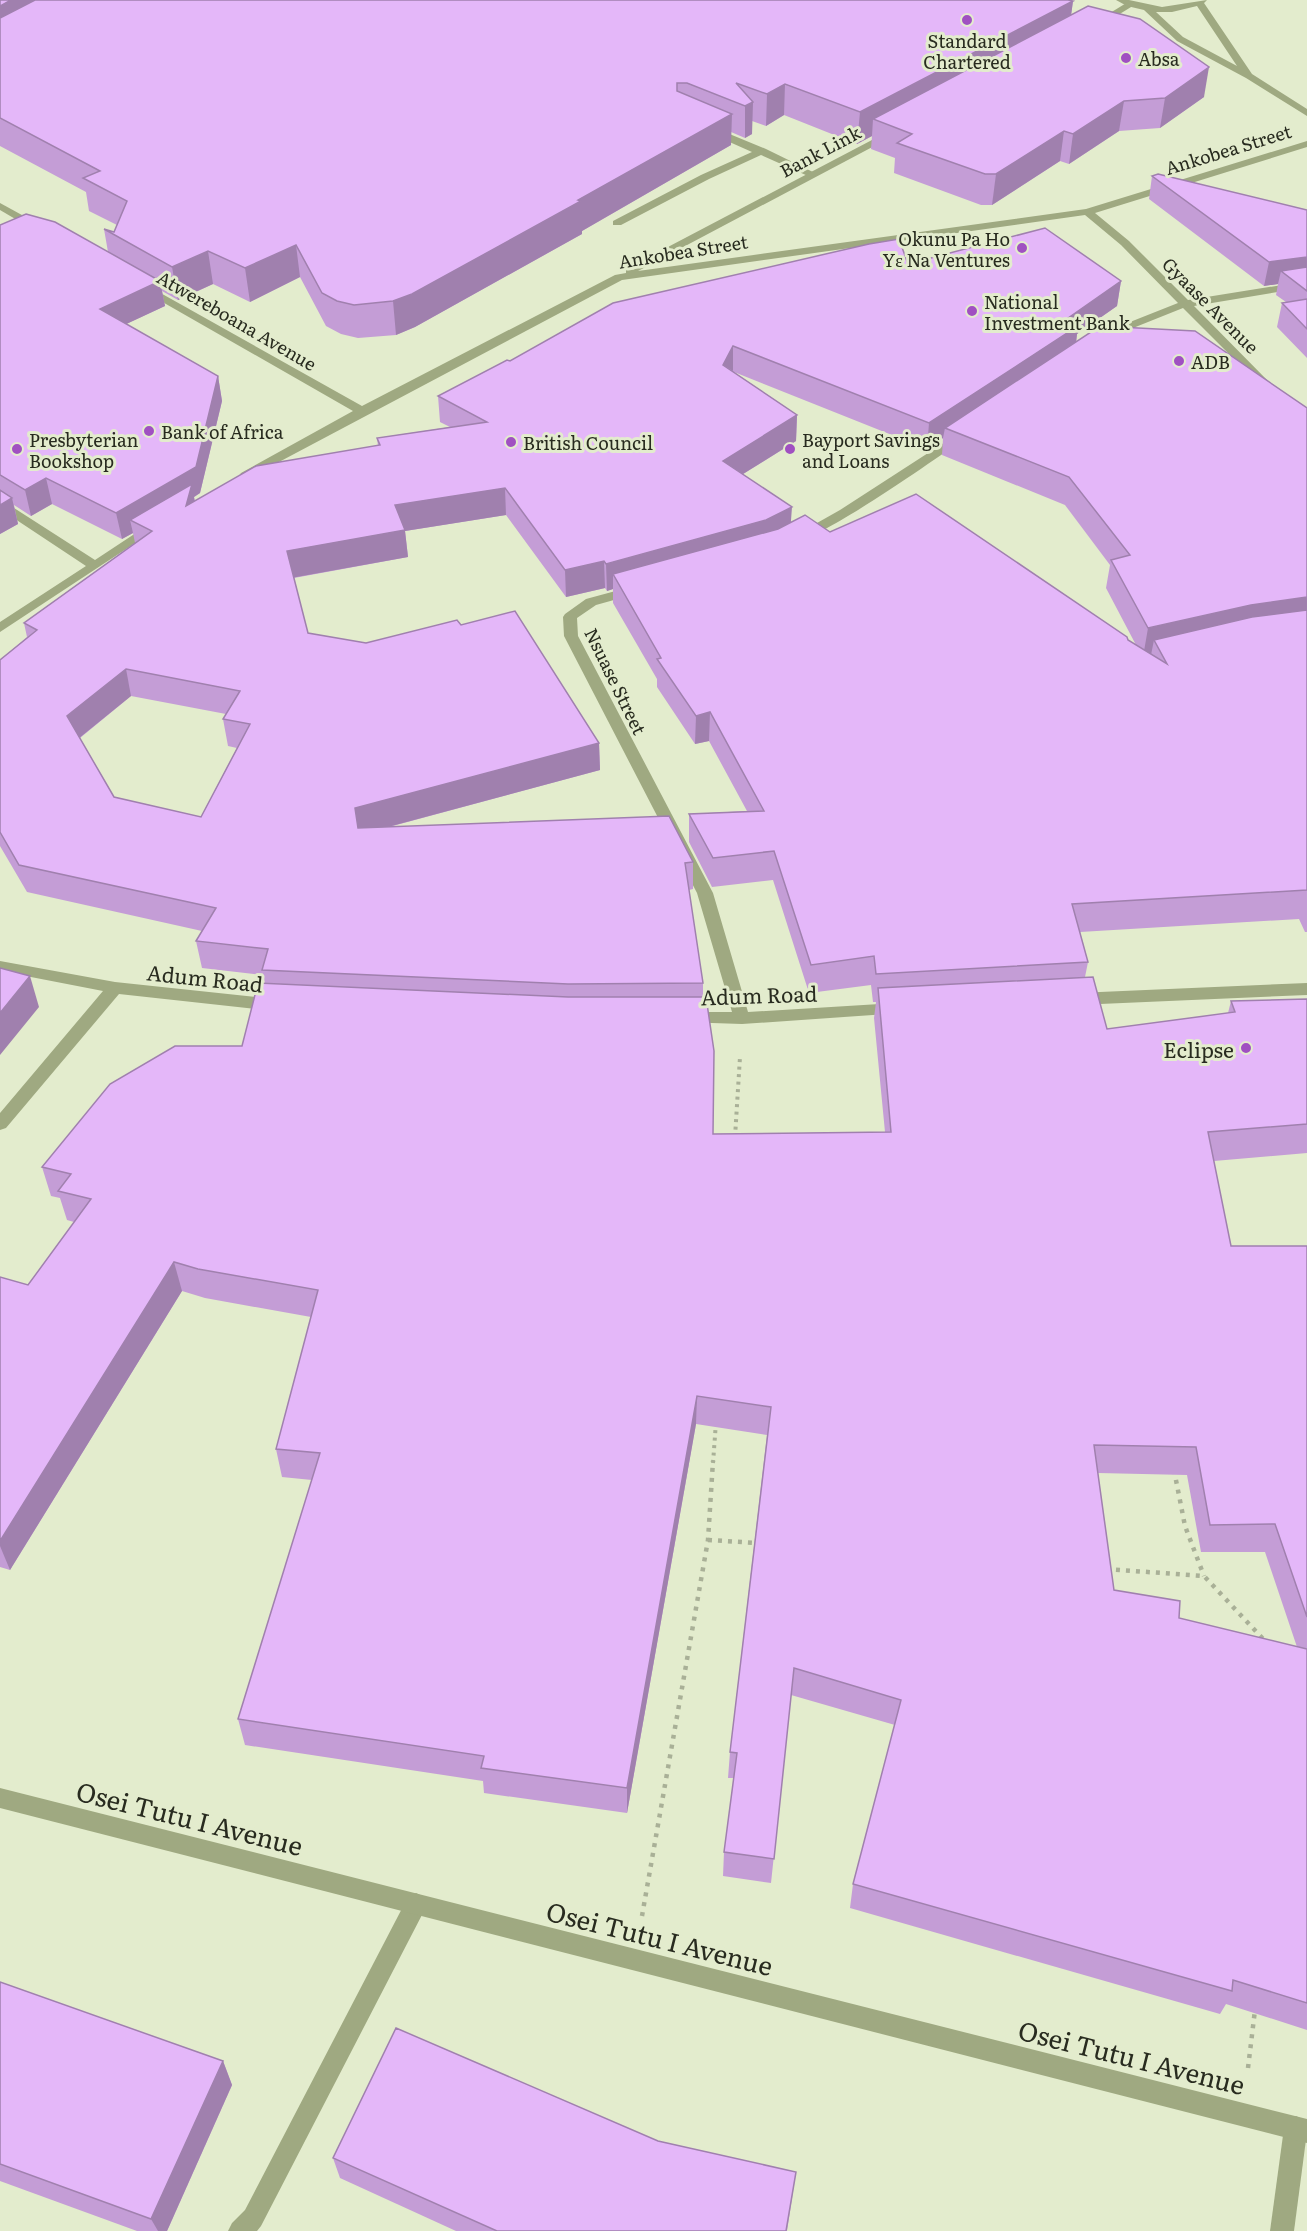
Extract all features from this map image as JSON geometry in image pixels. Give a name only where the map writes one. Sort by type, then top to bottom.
[{"type":"street","points":[[1120,0],[1147,8],[1177,8],[1201,1],[1249,76]]},
{"type":"street","points":[[1088,29],[1131,4]]},
{"type":"street","points":[[1147,8],[1180,39],[1249,76],[1307,113]]},
{"type":"street","name":"Bank Link","points":[[619,277],[905,125]]},
{"type":"street","points":[[702,127],[812,174]]},
{"type":"street","name":"Ankobea Street","points":[[231,484],[362,411],[619,277],[1087,212],[1307,144]]},
{"type":"street","points":[[617,223],[705,177],[762,152]]},
{"type":"street","points":[[0,206],[52,236]]},
{"type":"street","name":"Gyaase Avenue","points":[[1087,212],[1125,243],[1274,394]]},
{"type":"street","name":"Atwereboana Avenue","points":[[134,282],[362,411]]},
{"type":"street","points":[[1099,344],[1129,326],[1184,304],[1307,284]]},
{"type":"street","points":[[792,541],[844,513],[971,430]]},
{"type":"street","points":[[0,503],[94,565]]},
{"type":"street","points":[[0,628],[161,523]]},
{"type":"street","name":"Nsuase Street","points":[[647,586],[591,602],[570,617],[571,636],[705,893],[742,1018]]},
{"type":"street","name":"Adum Road","points":[[0,966],[115,988],[289,1006]]},
{"type":"street","points":[[0,1124],[115,988]]},
{"type":"street","points":[[1056,1000],[1307,989]]},
{"type":"street","name":"Adum Road","points":[[673,1018],[742,1018],[916,1008]]},
{"type":"street","name":"Osei Tutu I Avenue","points":[[0,1798],[1301,2130]]},
{"type":"street","points":[[240,2231],[253,2218],[416,1904]]},
{"type":"street","points":[[1282,2231],[1301,2130]]},
{"type":"path","points":[[735,1148],[742,1018]]},
{"type":"path","points":[[634,1960],[708,1540],[717,1414]]},
{"type":"path","points":[[1172,1459],[1185,1526],[1204,1576],[1272,1648]]},
{"type":"path","points":[[708,1540],[767,1544]]},
{"type":"path","points":[[1098,1568],[1204,1576]]},
{"type":"path","points":[[1243,2114],[1255,2009]]},
{"type":"building","points":[[0,0],[11,0],[0,6]]},
{"type":"building","points":[[35,0],[1073,1],[860,112],[785,84],[767,94],[736,83],[753,102],[745,106],[687,83],[677,83],[677,91],[732,114],[412,294],[393,301],[354,305],[337,301],[322,293],[296,245],[245,268],[208,251],[172,267],[104,229],[114,232],[127,201],[83,178],[100,171],[0,118],[0,18]]},
{"type":"building","points":[[1088,6],[1140,19],[1209,67],[1165,98],[1124,101],[1073,134],[1064,131],[996,174],[985,174],[897,143],[912,134],[873,119]]},
{"type":"building","points":[[1158,174],[1307,210],[1307,257],[1269,262],[1152,176]]},
{"type":"building","points":[[26,214],[55,222],[160,281],[100,309],[218,376],[196,467],[116,513],[46,478],[25,490],[0,475],[0,225]]},
{"type":"building","points":[[1045,228],[1121,281],[1058,325],[1078,326],[929,423],[733,346],[723,365],[797,415],[723,461],[792,507],[766,520],[606,564],[604,561],[565,570],[505,488],[395,505],[405,530],[287,551],[308,633],[366,643],[457,620],[461,625],[515,611],[599,743],[355,808],[358,828],[669,816],[693,862],[685,863],[703,983],[568,984],[262,970],[268,949],[196,941],[216,908],[19,865],[0,832],[0,660],[37,630],[24,623],[152,531],[130,520],[192,484],[186,506],[256,466],[380,445],[377,438],[487,422],[438,396],[507,360],[510,361],[613,303],[899,239],[908,264]],"holes":[[[126,669],[240,691],[223,719],[250,724],[201,817],[114,797],[67,716]]]},
{"type":"building","points":[[1307,267],[1307,291],[1281,271]]},
{"type":"building","points":[[1307,299],[1307,329],[1282,303]]},
{"type":"building","points":[[1100,326],[1195,331],[1307,408],[1307,597],[1251,605],[1148,628],[1111,560],[1130,555],[1069,477],[945,428]]},
{"type":"building","points":[[0,490],[12,498],[0,505]]},
{"type":"building","points":[[916,494],[1127,637],[1128,640],[1167,664],[1154,640],[1252,617],[1307,610],[1307,890],[1072,904],[1088,962],[876,974],[874,956],[811,965],[774,851],[713,858],[689,814],[764,811],[710,712],[696,716],[657,659],[661,658],[613,574],[778,529],[805,515],[830,532]]},
{"type":"building","points":[[0,968],[30,976],[0,1013]]},
{"type":"building","points":[[1093,977],[1107,1029],[1235,1012],[1231,1001],[1307,999],[1307,1124],[1208,1132],[1231,1246],[1307,1246],[1307,1617],[1275,1524],[1210,1525],[1196,1447],[1094,1445],[1114,1590],[1180,1601],[1179,1618],[1307,1649],[1307,2003],[1233,1980],[1232,1991],[853,1884],[901,1700],[794,1668],[774,1859],[724,1852],[737,1753],[730,1752],[771,1407],[697,1396],[627,1788],[481,1768],[484,1756],[238,1719],[320,1453],[276,1449],[318,1290],[198,1269],[174,1262],[0,1541],[0,1277],[28,1285],[91,1199],[58,1191],[71,1174],[42,1167],[110,1084],[175,1046],[242,1046],[258,983],[568,997],[706,997],[714,1051],[713,1134],[891,1132],[878,988]]},
{"type":"building","points":[[0,1982],[223,2061],[151,2219],[0,2164]]},
{"type":"building","points":[[396,2028],[658,2141],[796,2172],[786,2231],[497,2231],[333,2158]]},
{"type":"place","name":"Standard Chartered","points":[[967,20]]},
{"type":"place","name":"Absa","points":[[1126,58]]},
{"type":"place","name":"Okunu Pa Ho Yɛ Na Ventures","points":[[1022,248]]},
{"type":"place","name":"National Investment Bank","points":[[972,311]]},
{"type":"place","name":"ADB","points":[[1179,361]]},
{"type":"place","name":"Bank of Africa","points":[[149,431]]},
{"type":"place","name":"British Council","points":[[511,442]]},
{"type":"place","name":"Presbyterian Bookshop","points":[[17,449]]},
{"type":"place","name":"Bayport Savings and Loans","points":[[790,449]]},
{"type":"place","name":"Eclipse","points":[[1246,1048]]}]
